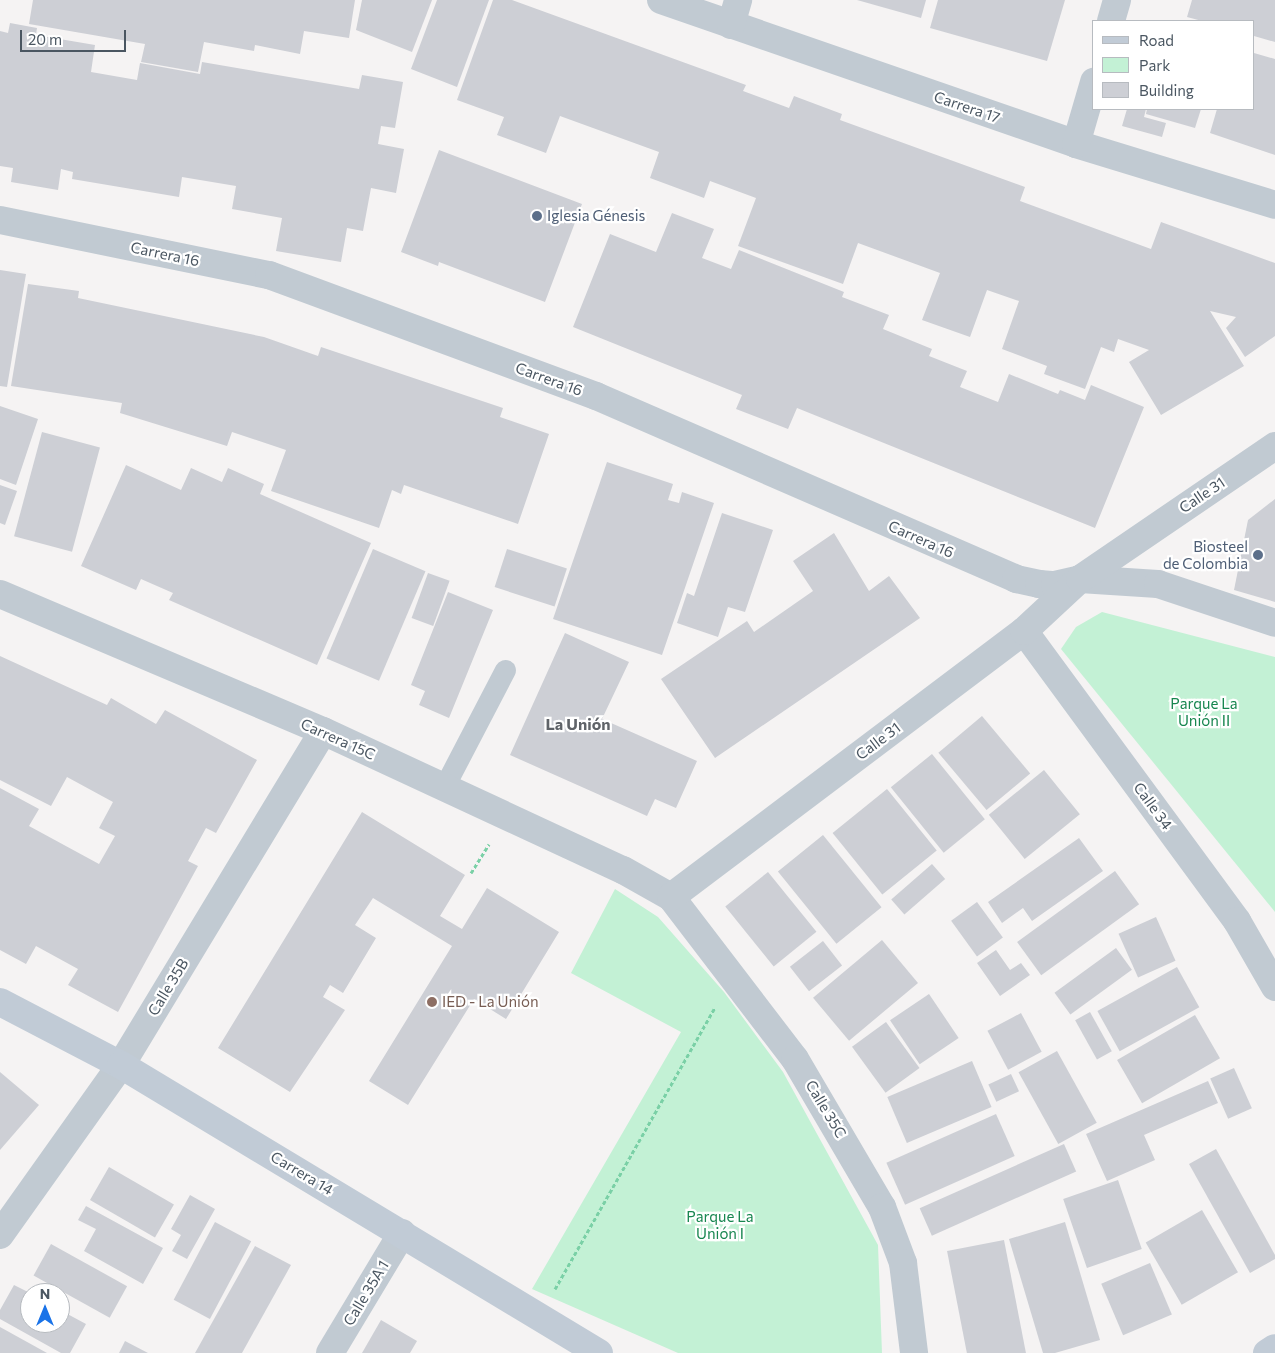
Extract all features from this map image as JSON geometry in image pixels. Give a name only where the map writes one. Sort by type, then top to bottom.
[{"type":"street","name":"Carrera 17","points":[[661,0],[734,12],[1076,144],[1275,205]]},
{"type":"street","points":[[1111,20],[1117,0]]},
{"type":"street","points":[[1076,144],[1092,89]]},
{"type":"street","name":"Carrera 16","points":[[0,220],[270,275],[596,396],[1002,574],[1039,584],[1055,585],[1080,579]]},
{"type":"street","name":"Calle 31","points":[[670,896],[1024,631],[1080,579],[1275,446]]},
{"type":"street","points":[[1080,579],[1158,584],[1275,623]]},
{"type":"street","name":"Carrera 15C","points":[[0,594],[322,731],[623,870],[670,896]]},
{"type":"street","name":"Calle 34","points":[[1024,631],[1237,921],[1275,987]]},
{"type":"street","name":"Calle 35B","points":[[0,1235],[121,1065],[322,731]]},
{"type":"street","name":"Calle 35C","points":[[670,896],[795,1059],[882,1207],[903,1263],[914,1353]]},
{"type":"street","name":"Carrera 14","points":[[0,1002],[121,1065],[599,1353]]},
{"type":"street","name":"Calle 35A 1","points":[[330,1353],[402,1233]]},
{"type":"street","points":[[1267,1353],[1275,1348]]},
{"type":"lane","points":[[444,787],[505,670]]},
{"type":"path","points":[[540,1316],[732,976]]},
{"type":"green space","name":"Parque La Unión II","points":[[1102,612],[1275,657],[1275,912],[1061,649],[1076,627]]},
{"type":"green space","name":"Parque La Unión I","points":[[615,889],[658,917],[724,992],[783,1072],[878,1245],[882,1353],[678,1353],[532,1289],[681,1032],[571,973]]},
{"type":"building","points":[[33,0],[355,0],[349,38],[304,31],[300,54],[255,45],[254,51],[204,42],[198,72],[141,62],[145,44],[29,24]]},
{"type":"building","points":[[362,0],[432,0],[412,52],[356,30]]},
{"type":"building","points":[[437,0],[489,0],[457,87],[411,69]]},
{"type":"building","points":[[493,0],[512,0],[746,85],[743,91],[789,108],[794,96],[842,114],[840,120],[1025,187],[1020,201],[1151,249],[1161,222],[1275,263],[1275,336],[1245,357],[1226,328],[1236,317],[1210,311],[1244,366],[1161,415],[1129,362],[1149,350],[1118,339],[1114,352],[1101,347],[1085,389],[1044,374],[1047,366],[1002,349],[1019,301],[987,290],[970,337],[922,320],[940,273],[858,243],[843,284],[738,246],[756,198],[710,181],[704,198],[650,178],[659,152],[560,116],[546,153],[497,135],[504,117],[457,100]]},
{"type":"building","points":[[857,0],[926,0],[921,18]]},
{"type":"building","points":[[938,0],[1065,0],[1047,61],[930,28]]},
{"type":"building","points":[[1192,0],[1275,0],[1275,42],[1255,36],[1255,20],[1198,20],[1187,17]]},
{"type":"building","points":[[10,23],[37,28],[36,35],[95,45],[91,72],[137,80],[140,63],[200,74],[202,62],[359,89],[362,75],[403,82],[395,128],[381,126],[378,144],[404,149],[396,193],[371,188],[363,231],[347,228],[341,262],[276,251],[282,218],[232,209],[236,186],[182,177],[179,197],[72,179],[73,172],[61,169],[58,190],[11,182],[13,168],[0,166],[0,31],[8,33]]},
{"type":"building","points":[[1255,53],[1275,59],[1275,155],[1210,133],[1217,110],[1255,110]]},
{"type":"building","points":[[1127,110],[1146,110],[1144,117],[1166,123],[1162,137],[1122,126]]},
{"type":"building","points":[[1147,110],[1201,110],[1195,128],[1146,114]]},
{"type":"building","points":[[439,150],[582,204],[545,302],[439,262],[438,266],[401,252]]},
{"type":"building","points":[[672,213],[714,229],[702,258],[731,269],[739,250],[844,292],[842,297],[889,315],[883,329],[932,349],[929,356],[967,371],[960,387],[998,402],[1009,374],[1058,394],[1060,390],[1085,400],[1091,385],[1144,407],[1095,528],[797,408],[788,429],[736,409],[742,395],[573,327],[610,234],[656,252]]},
{"type":"building","points":[[0,270],[26,274],[7,387],[0,386]]},
{"type":"building","points":[[28,284],[79,291],[78,298],[264,337],[318,356],[321,347],[503,408],[500,417],[549,434],[518,524],[404,485],[401,494],[392,490],[379,528],[271,491],[286,450],[232,432],[227,446],[120,413],[122,403],[11,386]]},
{"type":"building","points":[[0,406],[38,419],[16,485],[0,479]]},
{"type":"building","points":[[42,432],[100,448],[72,552],[14,536]]},
{"type":"building","points":[[607,462],[673,484],[668,500],[679,503],[682,492],[714,503],[662,655],[553,619]]},
{"type":"building","points":[[126,465],[181,490],[191,468],[222,482],[228,468],[264,484],[260,494],[371,543],[317,665],[169,600],[173,593],[141,579],[136,590],[81,566]]},
{"type":"building","points":[[0,485],[17,491],[5,525],[0,523]]},
{"type":"building","name":"Biosteel de Colombia","points":[[1275,499],[1275,602],[1234,590],[1248,520]]},
{"type":"building","points":[[722,513],[773,530],[745,612],[728,607],[718,637],[677,623],[687,593],[694,596]]},
{"type":"building","points":[[834,533],[869,591],[889,576],[920,618],[715,758],[661,679],[747,621],[754,632],[813,591],[793,561]]},
{"type":"building","points":[[373,549],[425,571],[379,681],[327,659]]},
{"type":"building","points":[[507,549],[567,568],[555,607],[495,587]]},
{"type":"building","points":[[428,573],[450,581],[433,626],[412,618]]},
{"type":"building","points":[[448,592],[493,610],[449,718],[419,705],[425,691],[411,685]]},
{"type":"building","points":[[565,633],[629,662],[602,719],[697,761],[676,808],[655,799],[647,816],[510,755]]},
{"type":"building","points":[[0,656],[107,705],[111,698],[156,724],[165,710],[257,760],[216,833],[206,828],[188,861],[198,866],[118,1012],[68,985],[78,969],[36,946],[26,964],[0,950],[0,788],[39,809],[29,826],[99,864],[115,836],[99,828],[113,802],[67,777],[51,806],[0,780]]},
{"type":"building","points":[[982,716],[1030,773],[987,810],[938,753]]},
{"type":"building","points":[[932,754],[985,819],[944,853],[891,787]]},
{"type":"building","points":[[1044,770],[1080,814],[1025,859],[989,815]]},
{"type":"building","points":[[887,789],[937,850],[882,894],[833,833]]},
{"type":"building","points":[[362,812],[465,875],[440,916],[462,929],[487,888],[559,932],[506,1019],[474,999],[408,1105],[369,1081],[452,946],[373,898],[355,925],[376,938],[343,993],[330,985],[323,997],[345,1010],[290,1092],[218,1048]]},
{"type":"building","points":[[823,835],[882,907],[836,944],[778,872]]},
{"type":"building","points":[[1079,838],[1103,871],[1032,921],[1023,908],[1002,923],[988,902]]},
{"type":"building","points":[[932,864],[945,879],[904,915],[891,899]]},
{"type":"building","points":[[1115,871],[1139,904],[1041,975],[1017,942]]},
{"type":"building","points":[[768,872],[816,932],[774,966],[725,907]]},
{"type":"building","points":[[977,902],[1003,938],[977,956],[951,921]]},
{"type":"building","points":[[1156,917],[1176,961],[1138,978],[1119,934]]},
{"type":"building","points":[[882,940],[918,983],[849,1041],[813,998]]},
{"type":"building","points":[[823,941],[842,965],[809,991],[790,967]]},
{"type":"building","points":[[1116,948],[1132,970],[1070,1015],[1055,993]]},
{"type":"building","points":[[996,950],[1010,970],[1021,963],[1030,975],[1000,996],[977,963]]},
{"type":"building","points":[[1177,967],[1199,1007],[1120,1051],[1097,1011]]},
{"type":"building","points":[[929,994],[959,1038],[920,1064],[890,1020]]},
{"type":"building","points":[[1090,1012],[1112,1051],[1097,1060],[1075,1020]]},
{"type":"building","points":[[1021,1013],[1042,1052],[1008,1070],[987,1031]]},
{"type":"building","points":[[1195,1015],[1220,1058],[1142,1103],[1117,1060]]},
{"type":"building","points":[[886,1022],[920,1068],[886,1093],[852,1047]]},
{"type":"building","points":[[1057,1051],[1097,1123],[1058,1144],[1019,1072]]},
{"type":"building","points":[[972,1061],[992,1107],[907,1143],[887,1097]]},
{"type":"building","points":[[1234,1068],[1252,1108],[1228,1119],[1210,1079]]},
{"type":"building","points":[[0,1072],[39,1105],[0,1150]]},
{"type":"building","points":[[1011,1074],[1019,1091],[996,1102],[988,1085]]},
{"type":"building","points":[[1208,1081],[1218,1103],[1144,1135],[1155,1160],[1107,1181],[1086,1134]]},
{"type":"building","points":[[996,1114],[1015,1156],[905,1205],[886,1163]]},
{"type":"building","points":[[1064,1144],[1076,1171],[932,1236],[920,1208]]},
{"type":"building","points":[[1216,1149],[1275,1255],[1275,1259],[1250,1273],[1189,1164]]},
{"type":"building","points":[[109,1167],[174,1204],[155,1237],[90,1200]]},
{"type":"building","points":[[1118,1180],[1142,1249],[1087,1268],[1063,1199]]},
{"type":"building","points":[[190,1195],[215,1209],[187,1259],[172,1251],[181,1235],[171,1229]]},
{"type":"building","points":[[86,1206],[163,1248],[143,1284],[84,1251],[96,1229],[78,1220]]},
{"type":"building","points":[[1202,1210],[1238,1272],[1182,1305],[1146,1242]]},
{"type":"building","points":[[215,1222],[251,1241],[210,1319],[174,1300]]},
{"type":"building","points":[[1065,1222],[1100,1340],[1055,1353],[1043,1353],[1009,1239]]},
{"type":"building","points":[[1004,1240],[1026,1353],[967,1353],[947,1251]]},
{"type":"building","points":[[51,1244],[127,1286],[110,1318],[70,1296],[70,1283],[47,1283],[34,1275]]},
{"type":"building","points":[[255,1246],[291,1265],[242,1353],[195,1353]]},
{"type":"building","points":[[1150,1263],[1172,1315],[1123,1335],[1101,1284]]},
{"type":"building","points":[[14,1285],[20,1288],[20,1330],[0,1319],[0,1310]]},
{"type":"building","points":[[70,1315],[86,1324],[70,1353],[61,1353],[25,1333],[70,1333]]},
{"type":"building","points":[[381,1320],[417,1341],[410,1353],[362,1353]]},
{"type":"building","points":[[0,1327],[47,1353],[0,1353]]},
{"type":"building","points":[[125,1341],[148,1353],[119,1353]]},
{"type":"place","name":"Iglesia Génesis","points":[[537,216]]},
{"type":"place","name":"Biosteel de Colombia","points":[[1258,555]]},
{"type":"place","name":"IED - La Unión","points":[[432,1002]]},
{"type":"district","name":"La Unión","points":[[578,724]]}]
